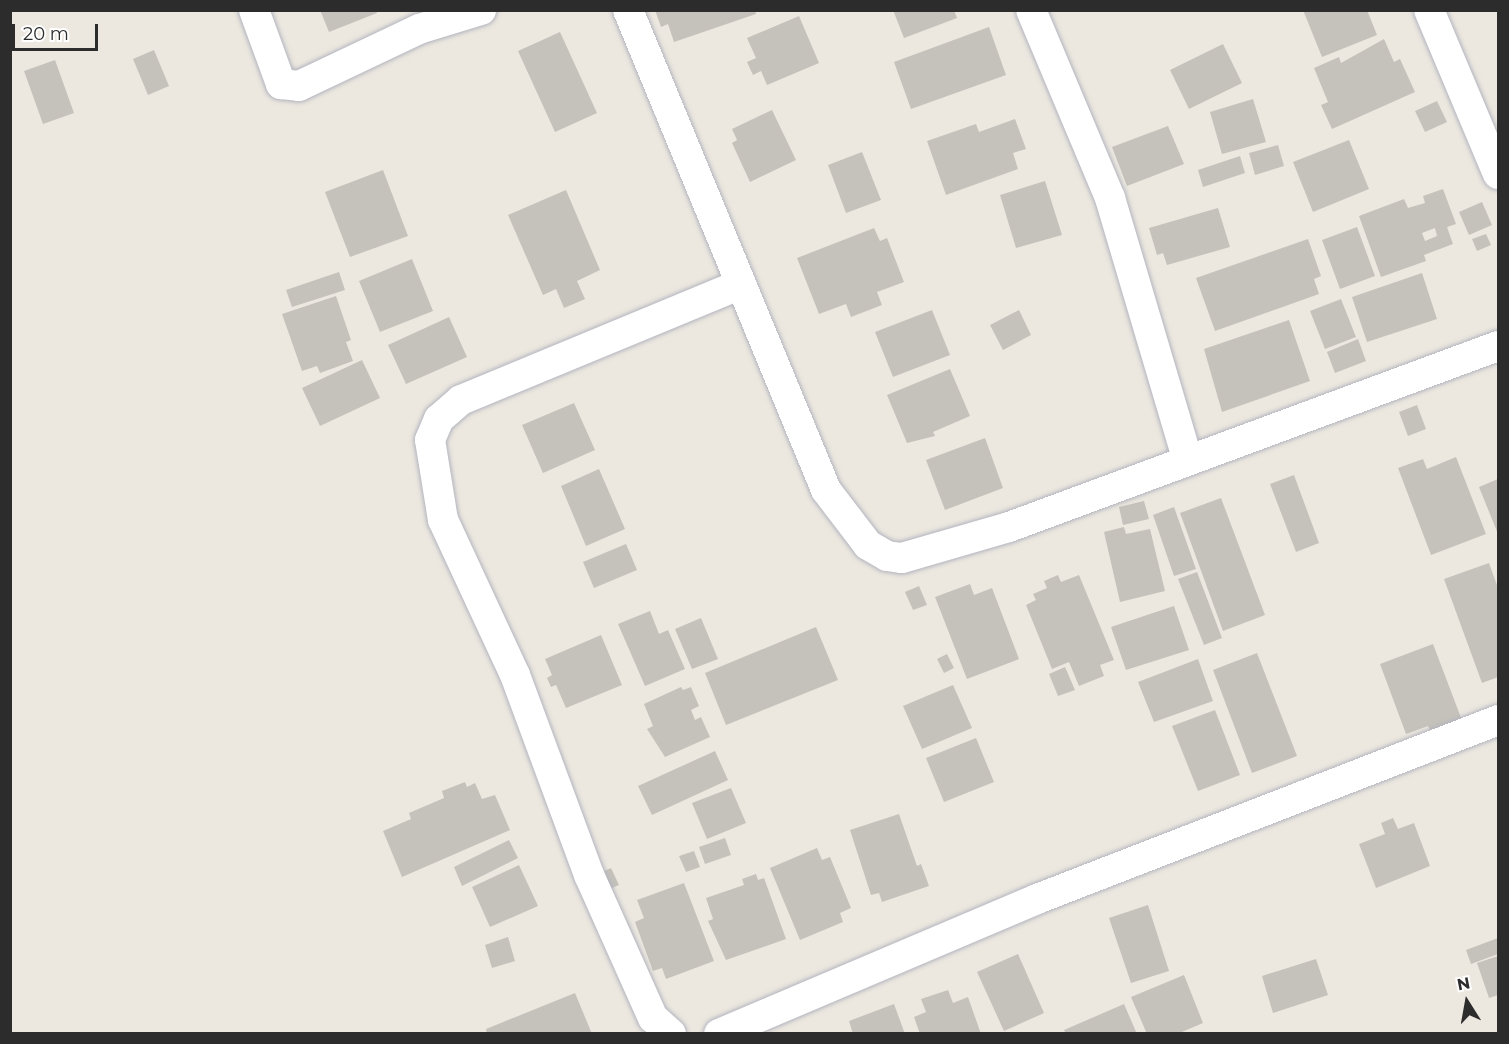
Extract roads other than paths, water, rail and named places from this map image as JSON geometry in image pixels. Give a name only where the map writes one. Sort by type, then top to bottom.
[{"type":"street","points":[[254,10],[280,84],[299,86],[419,29],[481,10]]},
{"type":"street","points":[[628,10],[826,490],[868,545],[887,556],[902,558],[1009,527],[1498,346]]},
{"type":"street","points":[[1031,10],[1110,198],[1188,461]]},
{"type":"street","points":[[1429,10],[1498,174]]},
{"type":"street","points":[[671,1034],[653,1018],[589,875],[515,675],[443,520],[430,440],[439,419],[460,400],[741,284]]},
{"type":"street","points":[[719,1034],[1037,899],[1498,720]]}]
